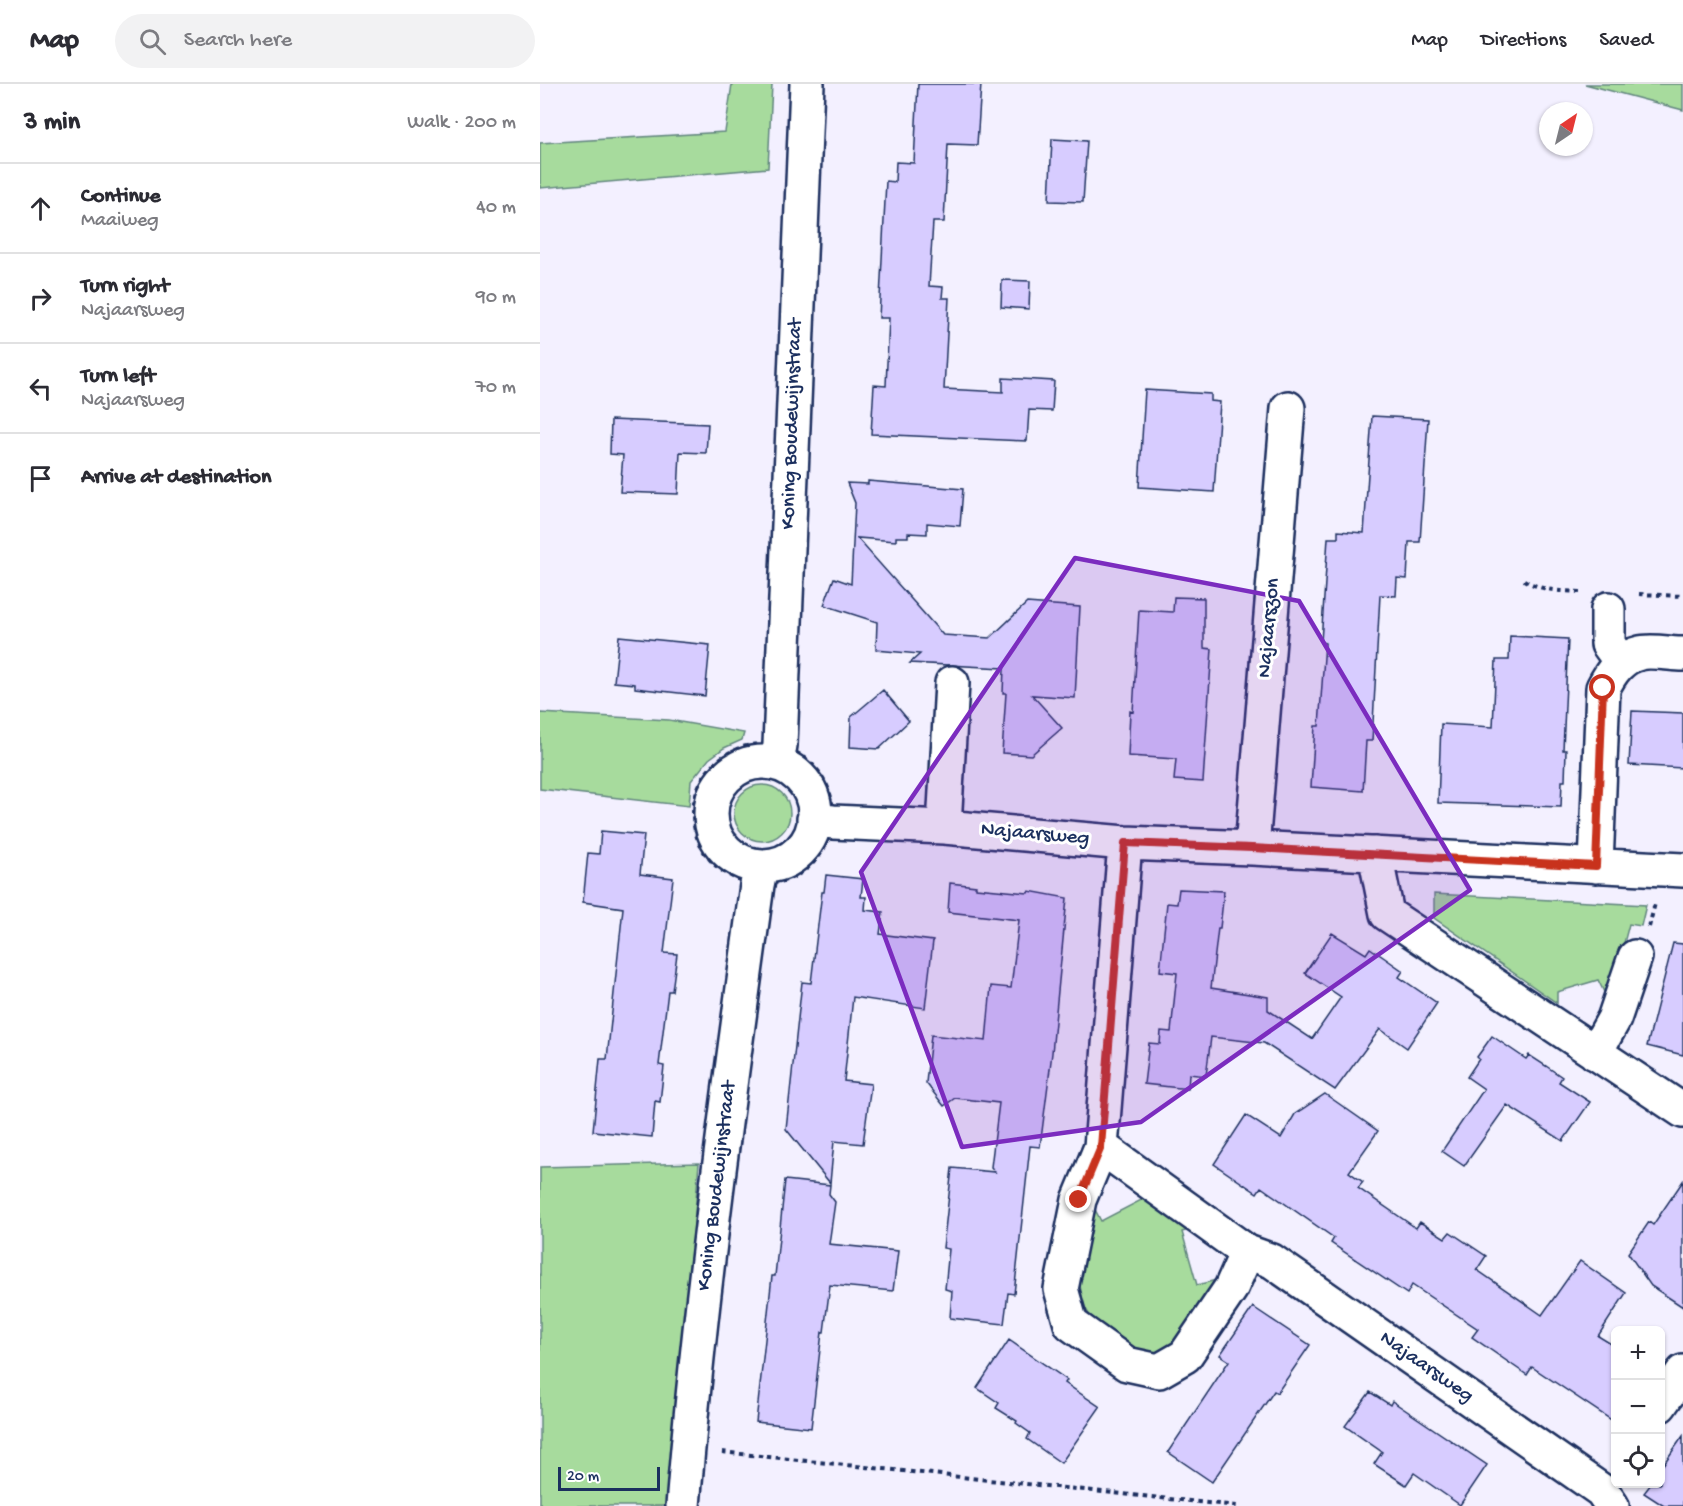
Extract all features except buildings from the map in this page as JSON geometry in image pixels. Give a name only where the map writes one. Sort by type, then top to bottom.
[{"type":"street","name":"Koning Boudewijnstraat","points":[[778,754],[807,84]]},
{"type":"street","name":"Najaarszon","points":[[1252,848],[1288,408]]},
{"type":"street","points":[[1608,609],[1608,644],[1621,662]]},
{"type":"street","points":[[1596,866],[1603,688],[1610,674],[1621,662],[1640,652],[1683,654]]},
{"type":"street","points":[[944,826],[952,683]]},
{"type":"street","points":[[778,754],[805,785],[814,807],[824,820],[797,853],[759,875],[725,850],[717,839],[710,813],[712,799],[726,777],[737,768],[778,754]]},
{"type":"street","name":"Najaarsweg","points":[[824,820],[944,826],[1125,843],[1671,870]]},
{"type":"street","points":[[1125,843],[1101,1147],[1079,1200],[1061,1289],[1071,1324],[1127,1364],[1159,1371],[1185,1356],[1231,1288],[1247,1252]]},
{"type":"street","points":[[1375,854],[1388,914],[1683,1111]]},
{"type":"street","name":"Koning Boudewijnstraat","points":[[683,1506],[720,1164],[759,875]]},
{"type":"street","points":[[1595,1053],[1614,1019],[1635,957]]},
{"type":"street","name":"Najaarsweg","points":[[1101,1147],[1247,1252],[1272,1261],[1610,1489]]},
{"type":"street","points":[[1665,1398],[1683,1372]]},
{"type":"path","points":[[736,749],[778,754],[817,768],[827,784],[833,802],[824,820],[828,843],[816,861],[799,875],[779,883],[759,875],[736,880],[718,869],[704,853],[695,835],[692,814],[695,794],[704,775],[718,759],[736,749]]},
{"type":"path","points":[[1635,957],[1628,950],[1634,929],[1648,933],[1655,906],[1671,870]]},
{"type":"path","points":[[688,1448],[1237,1506]]},
{"type":"highlighted area","points":[[1075,558],[1299,601],[1470,890],[1141,1122],[962,1147],[861,872]]},
{"type":"green space","points":[[732,84],[772,84],[768,168],[540,188],[540,143],[725,132]]},
{"type":"green space","points":[[1585,84],[1683,84],[1683,110]]},
{"type":"green space","points":[[540,713],[669,720],[744,733],[742,740],[724,748],[709,759],[691,781],[689,806],[540,789]]},
{"type":"green space","points":[[762,785],[773,787],[782,793],[788,802],[790,813],[788,824],[782,833],[773,839],[762,841],[751,839],[742,833],[736,824],[734,813],[736,802],[742,793],[751,787]]},
{"type":"green space","points":[[1434,894],[1646,905],[1641,926],[1629,924],[1611,992],[1606,996],[1598,980],[1557,992],[1557,1003],[1434,918]]},
{"type":"green space","points":[[699,1163],[671,1506],[540,1506],[540,1167]]},
{"type":"green space","points":[[1145,1198],[1206,1225],[1182,1232],[1197,1285],[1220,1279],[1176,1348],[1159,1359],[1140,1354],[1096,1326],[1084,1306],[1079,1281],[1090,1200],[1101,1221]]},
{"type":"route","points":[[1079,1200],[1101,1147],[1125,843],[1596,866],[1603,688]]}]
